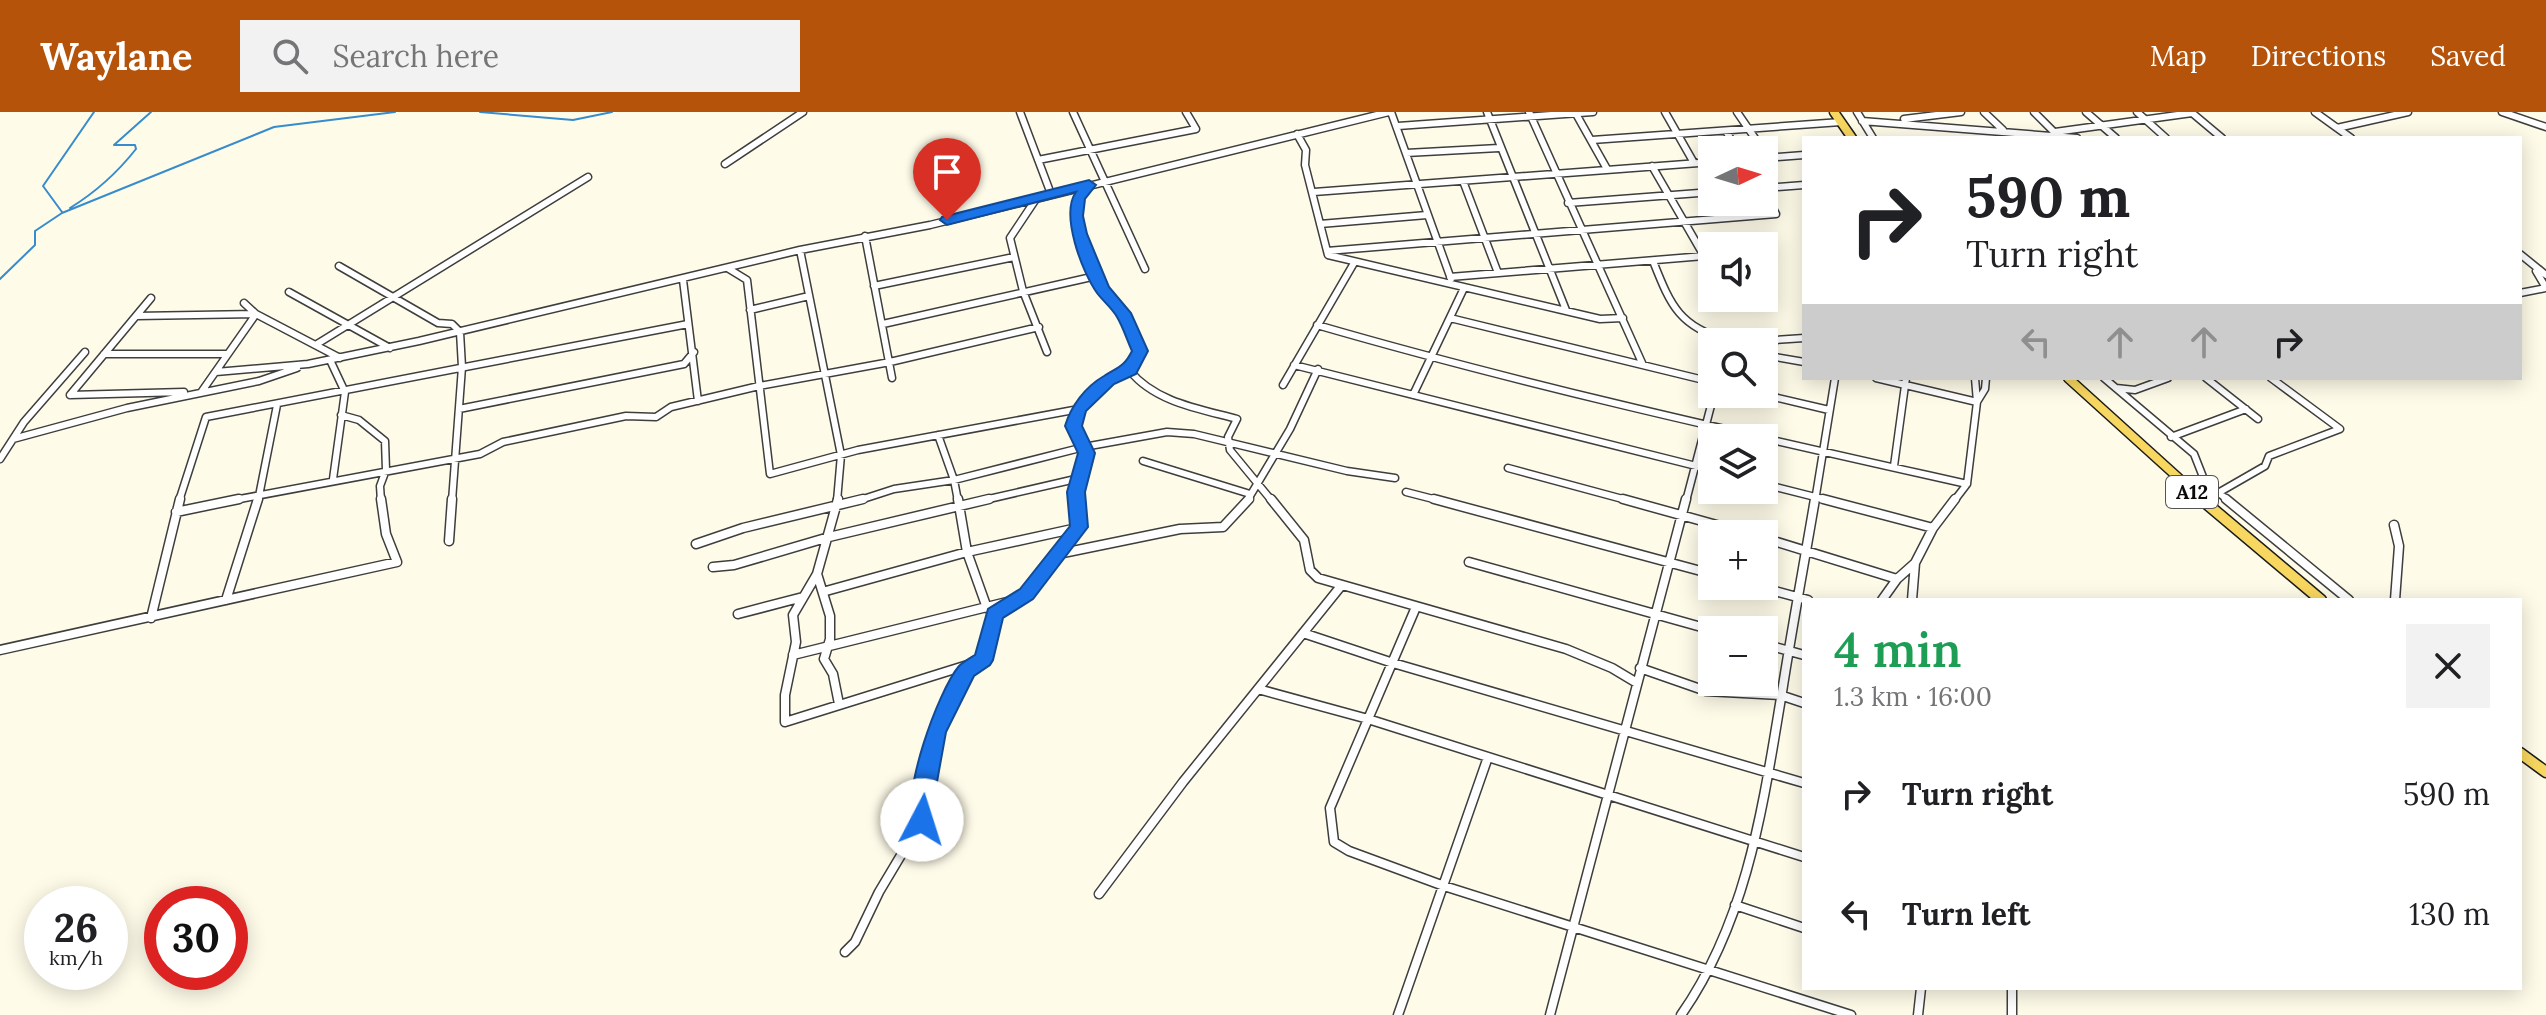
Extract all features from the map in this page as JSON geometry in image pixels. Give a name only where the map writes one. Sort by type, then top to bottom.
[{"type":"main road","points":[[1834,112],[1851,136]]},
{"type":"main road","name":"A12","points":[[2070,380],[2159,464],[2319,598]]},
{"type":"main road","points":[[2522,754],[2546,772]]},
{"type":"street","points":[[725,164],[803,112]]},
{"type":"street","points":[[1020,112],[1051,194]]},
{"type":"street","points":[[1073,112],[1145,269]]},
{"type":"street","points":[[1038,160],[1196,129],[1186,112]]},
{"type":"street","points":[[1345,112],[1352,121]]},
{"type":"street","points":[[216,372],[308,364],[390,348],[800,250],[930,225],[1390,112],[1398,126],[1451,280],[1464,288],[1600,319],[1623,318]]},
{"type":"street","points":[[1398,126],[1488,115],[1593,112]]},
{"type":"street","points":[[1665,112],[1694,163]]},
{"type":"street","points":[[1737,112],[1753,136]]},
{"type":"street","points":[[1857,112],[1872,136]]},
{"type":"street","points":[[1884,122],[1961,112]]},
{"type":"street","points":[[1984,112],[2003,131]]},
{"type":"street","points":[[2034,112],[2056,134]]},
{"type":"street","points":[[2086,112],[2113,136]]},
{"type":"street","points":[[2137,112],[2164,136]]},
{"type":"street","points":[[2056,134],[2191,112],[2220,136]]},
{"type":"street","points":[[2315,112],[2348,136]]},
{"type":"street","points":[[2337,128],[2408,112]]},
{"type":"street","points":[[2502,112],[2546,127]]},
{"type":"street","points":[[1575,113],[1607,169]]},
{"type":"street","points":[[1530,114],[1580,231],[1643,365]]},
{"type":"street","points":[[1488,115],[1566,310]]},
{"type":"street","points":[[1862,121],[2066,136]]},
{"type":"street","points":[[1592,140],[1841,122]]},
{"type":"street","points":[[1726,131],[1729,136]]},
{"type":"street","points":[[1297,134],[1306,150],[1305,165],[1328,255],[1354,263],[1451,280],[1550,268],[1704,256],[1652,166]]},
{"type":"street","points":[[1406,153],[1499,148]]},
{"type":"street","points":[[1778,157],[1802,155]]},
{"type":"street","points":[[1314,192],[1698,163]]},
{"type":"street","points":[[317,344],[588,177]]},
{"type":"street","points":[[1463,181],[1498,273]]},
{"type":"street","points":[[845,952],[855,942],[879,892],[922,820],[923,790],[936,732],[967,670],[984,660],[995,614],[1027,594],[1079,527],[1076,492],[1086,453],[1074,426],[1079,409],[1108,381],[1130,371],[1140,351],[1123,313],[1102,289],[1076,216],[1078,199],[1089,185]]},
{"type":"street","points":[[1778,188],[1802,185]]},
{"type":"street","points":[[1568,203],[1698,193]]},
{"type":"street","points":[[1036,199],[1010,238],[1023,291],[1047,352]]},
{"type":"street","points":[[1320,224],[1427,215]]},
{"type":"street","points":[[1327,251],[1753,216]]},
{"type":"street","points":[[865,236],[892,378]]},
{"type":"street","points":[[800,250],[841,455],[837,508],[829,537],[817,574],[793,615],[796,642],[785,695],[785,722],[984,660]]},
{"type":"street","points":[[2522,256],[2546,288],[2522,293]]},
{"type":"street","points":[[874,286],[1014,257]]},
{"type":"street","points":[[1653,261],[1675,314],[1698,331]]},
{"type":"street","points":[[1283,385],[1354,263]]},
{"type":"street","points":[[339,266],[438,323],[452,324],[460,332],[462,367],[449,541]]},
{"type":"street","points":[[2532,266],[2545,274]]},
{"type":"street","points":[[729,269],[747,280],[770,474],[841,455],[1079,409]]},
{"type":"street","points":[[883,324],[1096,276]]},
{"type":"street","points":[[683,280],[698,401]]},
{"type":"street","points":[[1413,395],[1464,288]]},
{"type":"street","points":[[289,292],[390,348]]},
{"type":"street","points":[[750,310],[809,296]]},
{"type":"street","points":[[151,298],[70,395],[178,393],[259,381],[308,364]]},
{"type":"street","points":[[244,303],[256,314],[340,358]]},
{"type":"street","points":[[136,316],[256,314]]},
{"type":"street","points":[[13,439],[55,425],[204,389],[256,314]]},
{"type":"street","points":[[1450,318],[1698,379]]},
{"type":"street","points":[[151,618],[176,512],[206,417],[688,324]]},
{"type":"street","points":[[1317,325],[1431,358],[1700,424]]},
{"type":"street","points":[[176,512],[455,456],[481,455],[503,442],[626,416],[656,417],[671,407],[759,386],[890,362],[1039,327]]},
{"type":"street","points":[[1778,340],[1802,338]]},
{"type":"street","points":[[0,459],[85,352]]},
{"type":"street","points":[[459,409],[684,364],[694,352]]},
{"type":"street","points":[[104,354],[227,354]]},
{"type":"street","points":[[1778,357],[1802,362]]},
{"type":"street","points":[[330,360],[345,392],[333,479]]},
{"type":"street","points":[[1294,365],[1698,466]]},
{"type":"street","points":[[1058,554],[1184,528],[1222,527],[1233,521],[1277,455],[1305,402],[1318,369]]},
{"type":"street","points":[[1130,371],[1143,387],[1192,407],[1237,419],[1227,443]]},
{"type":"street","points":[[1681,1015],[1709,968],[1735,905],[1754,840],[1770,772],[1780,695],[1835,380]]},
{"type":"street","points":[[1883,598],[1897,579],[1915,563],[1933,528],[1967,484],[1977,402],[1975,380]]},
{"type":"street","points":[[1977,402],[1985,389],[1986,380]]},
{"type":"street","points":[[2106,380],[2194,454],[2201,478],[2347,598]]},
{"type":"street","points":[[2116,388],[2135,390],[2161,380]]},
{"type":"street","points":[[2209,380],[2258,419]]},
{"type":"street","points":[[2218,493],[2265,466],[2269,456],[2340,429],[2274,380]]},
{"type":"street","points":[[1894,466],[1906,382],[1977,402]]},
{"type":"street","points":[[1778,398],[1829,410]]},
{"type":"street","points":[[226,600],[260,494],[277,405]]},
{"type":"street","points":[[2171,437],[2246,409]]},
{"type":"street","points":[[0,650],[397,562],[383,519],[380,486],[386,470],[385,441],[359,420],[341,415]]},
{"type":"street","points":[[696,544],[743,528],[837,508],[894,489],[954,480],[1084,447],[1167,432],[1194,434],[1347,471],[1395,478]]},
{"type":"street","points":[[938,435],[954,480],[967,552],[987,608]]},
{"type":"street","points":[[1778,441],[1967,484]]},
{"type":"street","points":[[1227,443],[1239,464],[1304,540],[1310,570],[1327,583],[1566,649],[1612,668],[1637,683]]},
{"type":"street","points":[[1550,1015],[1698,449]]},
{"type":"street","points":[[1143,461],[1250,494]]},
{"type":"street","points":[[1508,468],[1699,520]]},
{"type":"street","points":[[713,567],[734,565],[829,537],[1080,478]]},
{"type":"street","points":[[1778,488],[1933,528]]},
{"type":"street","points":[[1406,492],[1698,570]]},
{"type":"street","points":[[2394,525],[2399,546],[2395,598]]},
{"type":"street","points":[[826,591],[967,552],[1079,527]]},
{"type":"street","points":[[1778,542],[1897,579]]},
{"type":"street","points":[[1469,562],[1698,626]]},
{"type":"street","points":[[1912,598],[1915,563]]},
{"type":"street","points":[[817,574],[826,591],[831,647],[824,659],[833,674],[839,704]]},
{"type":"street","points":[[1099,894],[1341,586]]},
{"type":"street","points":[[1778,592],[1802,598]]},
{"type":"street","points":[[738,614],[803,597]]},
{"type":"street","points":[[793,655],[1013,601]]},
{"type":"street","points":[[1416,607],[1330,808],[1334,842],[1349,851],[1444,886],[1851,1015]]},
{"type":"street","points":[[1303,633],[1393,663],[1801,782]]},
{"type":"street","points":[[1778,648],[1802,654]]},
{"type":"street","points":[[1640,668],[1706,691],[1780,695],[1802,702]]},
{"type":"street","points":[[1258,689],[1368,719],[1802,856]]},
{"type":"street","points":[[1398,1015],[1488,757]]},
{"type":"street","points":[[1735,905],[1802,927]]},
{"type":"street","points":[[1918,1015],[1921,990]]},
{"type":"street","points":[[2012,990],[2012,1015]]},
{"type":"waterway","points":[[62,212],[43,186],[94,112]]},
{"type":"waterway","points":[[70,208],[97,189],[129,158],[136,149],[135,145],[114,145],[151,112]]},
{"type":"waterway","points":[[0,279],[35,245],[35,231],[62,213],[274,127],[395,112]]},
{"type":"waterway","points":[[480,112],[573,120],[612,112]]},
{"type":"route","points":[[922,820],[923,790],[936,732],[967,670],[984,660],[995,614],[1027,594],[1079,527],[1076,492],[1086,453],[1074,426],[1079,409],[1108,381],[1130,371],[1140,351],[1123,313],[1102,289],[1080,234],[1076,216],[1078,199],[1089,185],[947,220]]}]
